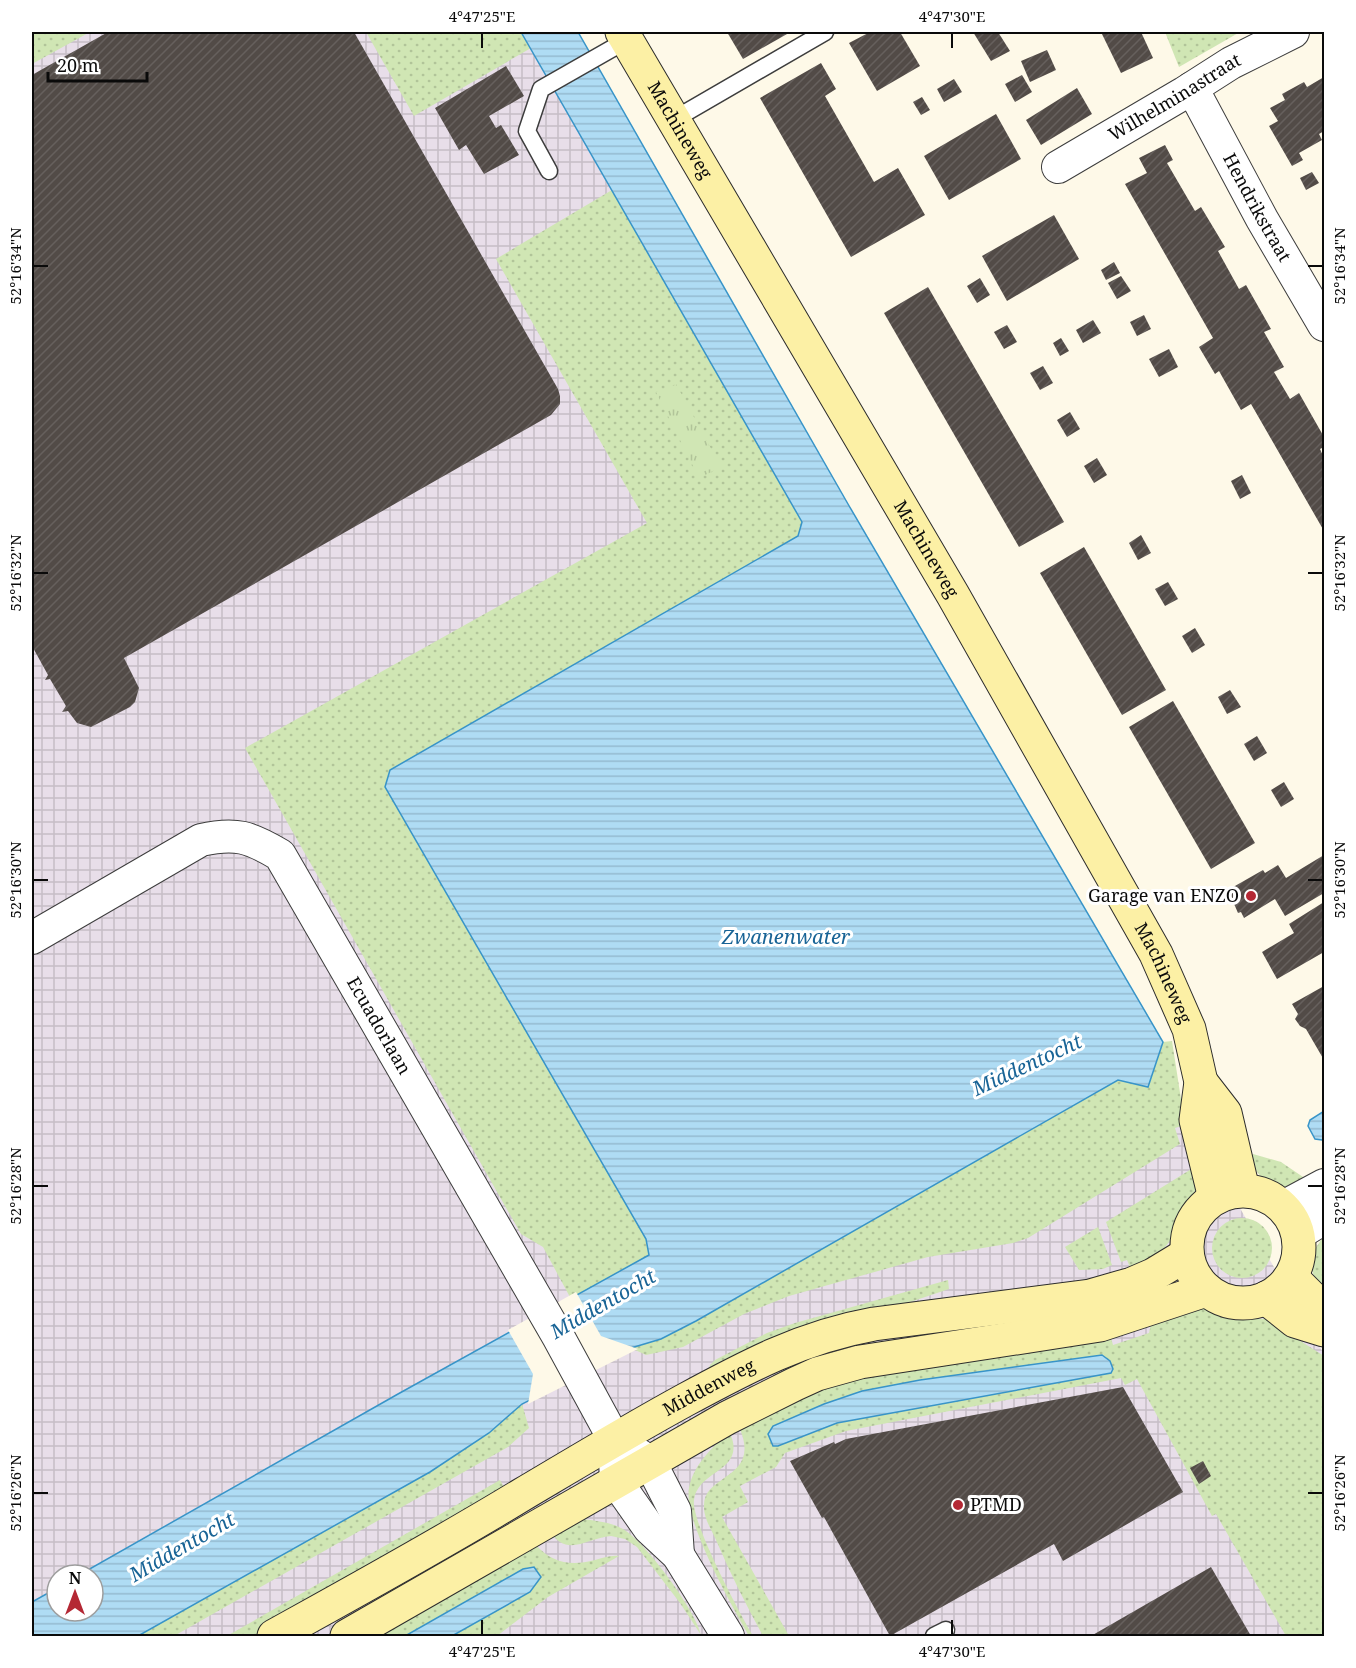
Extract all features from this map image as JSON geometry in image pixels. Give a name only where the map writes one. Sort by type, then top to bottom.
[{"type":"street","name":"Wilhelminastraat","points":[[1058,167],[1232,63],[1293,32]]},
{"type":"street","name":"Machineweg","points":[[619,41],[673,120],[953,595],[1145,935],[1178,1000],[1189,1029],[1201,1082],[1196,1120],[1229,1194]]},
{"type":"street","name":"Hendrikstraat","points":[[1192,88],[1262,219],[1324,325]]},
{"type":"street","name":"Ecuadorlaan","points":[[32,938],[201,840],[221,835],[243,836],[261,843],[280,855],[614,1439]]},
{"type":"street","points":[[1302,1220],[1256,1191],[1229,1194],[1203,1206],[1194,1217],[1188,1231],[1186,1255],[1191,1271],[1206,1290],[1229,1301],[1254,1302],[1279,1290],[1291,1277],[1296,1265],[1302,1220],[1324,1185]]},
{"type":"street","name":"Middenweg","points":[[274,1636],[450,1538],[614,1439],[750,1364],[810,1340],[874,1324],[1090,1296],[1142,1279],[1186,1255]]},
{"type":"street","points":[[1291,1277],[1316,1301],[1324,1320]]},
{"type":"street","name":"Middenweg","points":[[347,1636],[775,1392],[828,1371],[880,1357],[1100,1325],[1206,1290]]},
{"type":"street","points":[[1266,1298],[1295,1321],[1324,1330]]},
{"type":"street","points":[[614,1439],[650,1462],[675,1511],[678,1555]]},
{"type":"street","points":[[614,1439],[616,1481],[649,1528],[678,1555],[728,1636]]},
{"type":"lane","points":[[673,120],[825,32]]},
{"type":"lane","points":[[549,171],[527,131],[541,89],[619,41]]},
{"type":"shaded area","points":[[32,32],[563,32],[1324,1354],[1324,1636],[32,1636]]},
{"type":"green space","points":[[32,32],[90,32],[32,64]]},
{"type":"green space","points":[[366,32],[521,32],[531,48],[414,116]]},
{"type":"green space","points":[[1165,32],[1240,32],[1179,67]]},
{"type":"green space","points":[[612,190],[802,522],[798,537],[391,770],[647,1239],[649,1256],[571,1299],[543,1247],[521,1234],[245,748],[647,523],[496,259]]},
{"type":"green space","points":[[676,384],[721,467],[699,478],[656,392]]},
{"type":"green space","points":[[1172,1041],[1185,1125],[1175,1128],[1180,1144],[1028,1238],[1013,1243],[928,1257],[789,1296],[744,1314],[683,1347],[646,1355],[631,1348],[661,1339],[696,1321],[1118,1080],[1148,1087],[1163,1042]]},
{"type":"green space","points":[[1251,1155],[1281,1162],[1306,1179],[1288,1187],[1274,1185],[1258,1173],[1252,1162]]},
{"type":"green space","points":[[1193,1168],[1196,1177],[1195,1190],[1181,1213],[1169,1243],[1148,1261],[1131,1270],[1127,1260],[1121,1262],[1106,1222]]},
{"type":"green space","points":[[1242,1218],[1259,1223],[1267,1231],[1272,1248],[1267,1265],[1259,1273],[1242,1278],[1225,1273],[1217,1265],[1212,1248],[1217,1231],[1225,1223]]},
{"type":"green space","points":[[1098,1227],[1112,1265],[1103,1269],[1079,1270],[1065,1247]]},
{"type":"green space","points":[[1324,1236],[1324,1293],[1315,1278],[1311,1264],[1314,1251]]},
{"type":"green space","points":[[948,1280],[949,1289],[708,1370],[715,1360],[767,1333]]},
{"type":"green space","points":[[1203,1307],[1233,1317],[1266,1319],[1324,1356],[1324,1636],[1286,1636],[1216,1514],[1212,1516],[1137,1379],[1125,1385],[1121,1378],[846,1431],[785,1453],[776,1467],[740,1486],[748,1502],[722,1517],[789,1636],[763,1636],[727,1565],[704,1509],[707,1495],[713,1487],[739,1466],[744,1456],[744,1443],[738,1425],[833,1379],[1111,1338],[1113,1345],[1149,1333],[1151,1324]],"holes":[[[1102,1355],[1111,1373],[837,1423],[782,1445],[862,1391],[920,1380]]]},
{"type":"green space","points":[[522,1404],[529,1428],[508,1447],[174,1636],[138,1636],[430,1472],[489,1433]]},
{"type":"green space","points":[[730,1433],[733,1446],[732,1456],[697,1490],[694,1500],[695,1511],[708,1547],[753,1636],[749,1636],[710,1563],[693,1520],[689,1502],[691,1480],[699,1464],[710,1450]]},
{"type":"green space","points":[[500,1480],[505,1489],[483,1505],[253,1636],[227,1636]]},
{"type":"green space","points":[[582,1519],[616,1526],[635,1539],[658,1564],[681,1596],[701,1635],[680,1603],[637,1547],[625,1539],[611,1536],[570,1545],[556,1539],[549,1530]]},
{"type":"green space","points":[[536,1545],[549,1556],[563,1562],[578,1563],[619,1556],[548,1597],[497,1636],[452,1636],[530,1592],[523,1569],[405,1636],[361,1636]]},
{"type":"water","name":"Zwanenwater","points":[[521,32],[578,32],[848,504],[1163,1042],[1148,1087],[1118,1080],[696,1321],[661,1339],[631,1348],[522,1404],[489,1433],[430,1472],[138,1636],[32,1636],[32,1602],[45,1595],[45,1623],[105,1623],[105,1563],[100,1563],[649,1255],[646,1239],[385,787],[390,770],[798,536],[802,522]]},
{"type":"water","points":[[1324,1111],[1324,1139],[1315,1139],[1308,1126],[1310,1120]]},
{"type":"water","points":[[1102,1355],[1110,1361],[1113,1369],[1111,1373],[837,1423],[778,1446],[773,1446],[768,1434],[773,1426],[824,1404],[862,1391],[920,1380]]},
{"type":"water","points":[[534,1567],[541,1577],[530,1592],[452,1636],[405,1636],[523,1569]]},
{"type":"pier","points":[[576,1292],[601,1336],[638,1349],[528,1404],[533,1374],[508,1330]]},
{"type":"building","points":[[108,32],[354,32],[558,389],[560,404],[551,415],[124,658],[139,688],[135,702],[130,707],[91,727],[77,723],[68,711],[62,712],[66,706],[50,679],[45,680],[48,675],[32,646],[32,75]]},
{"type":"building","points":[[727,32],[786,32],[787,34],[743,59]]},
{"type":"building","points":[[870,32],[900,32],[920,66],[877,91],[849,43]]},
{"type":"building","points":[[973,32],[998,32],[1010,51],[991,61]]},
{"type":"building","points":[[1101,32],[1141,32],[1153,58],[1121,73]]},
{"type":"building","points":[[1047,50],[1056,70],[1030,82],[1021,61]]},
{"type":"building","points":[[821,63],[836,89],[825,96],[874,182],[898,168],[925,215],[851,257],[760,98]]},
{"type":"building","points":[[506,66],[524,96],[489,116],[496,128],[501,125],[519,155],[484,174],[466,145],[459,150],[435,108]]},
{"type":"building","points":[[1022,75],[1032,92],[1015,102],[1005,84]]},
{"type":"building","points":[[1324,77],[1324,131],[1319,134],[1322,140],[1299,153],[1303,160],[1292,166],[1269,126],[1278,121],[1270,108],[1285,100],[1282,94],[1304,82],[1307,87]]},
{"type":"building","points":[[954,79],[962,92],[944,102],[937,89]]},
{"type":"building","points":[[1077,88],[1092,114],[1041,145],[1026,120]]},
{"type":"building","points":[[922,97],[930,110],[921,115],[913,102]]},
{"type":"building","points":[[996,114],[1021,159],[949,200],[924,156]]},
{"type":"building","points":[[1165,145],[1173,160],[1167,163],[1195,211],[1201,207],[1225,247],[1218,251],[1239,289],[1246,285],[1271,329],[1264,332],[1284,367],[1274,372],[1290,399],[1299,393],[1324,437],[1324,447],[1320,449],[1324,458],[1324,531],[1251,404],[1241,410],[1219,371],[1215,374],[1199,347],[1213,338],[1125,184],[1147,173],[1139,158]]},
{"type":"building","points":[[1312,172],[1319,183],[1306,190],[1300,178]]},
{"type":"building","points":[[1054,215],[1079,259],[1007,301],[982,256]]},
{"type":"building","points":[[1114,262],[1120,273],[1106,280],[1101,270]]},
{"type":"building","points":[[1121,276],[1131,291],[1117,299],[1108,283]]},
{"type":"building","points":[[980,278],[990,295],[977,303],[967,286]]},
{"type":"building","points":[[928,287],[1064,522],[1019,547],[884,313]]},
{"type":"building","points":[[1144,315],[1151,329],[1137,336],[1130,322]]},
{"type":"building","points":[[1093,320],[1101,333],[1083,343],[1076,330]]},
{"type":"building","points":[[1007,325],[1017,342],[1004,349],[994,332]]},
{"type":"building","points":[[1061,338],[1069,351],[1060,356],[1053,343]]},
{"type":"building","points":[[1169,349],[1178,367],[1159,377],[1149,359]]},
{"type":"building","points":[[1043,366],[1053,383],[1040,390],[1030,373]]},
{"type":"building","points":[[1070,412],[1080,429],[1067,437],[1057,420]]},
{"type":"building","points":[[1097,458],[1107,475],[1094,483],[1084,466]]},
{"type":"building","points":[[1242,475],[1251,493],[1240,499],[1231,481]]},
{"type":"building","points":[[1141,535],[1151,553],[1138,560],[1129,543]]},
{"type":"building","points":[[1084,547],[1166,690],[1122,715],[1040,573]]},
{"type":"building","points":[[1168,582],[1178,599],[1165,606],[1155,589]]},
{"type":"building","points":[[1195,628],[1205,645],[1192,653],[1182,636]]},
{"type":"building","points":[[1230,690],[1241,707],[1227,714],[1218,697]]},
{"type":"building","points":[[1173,701],[1255,843],[1211,869],[1129,727]]},
{"type":"building","points":[[1257,736],[1267,753],[1254,761],[1244,744]]},
{"type":"building","points":[[1284,782],[1294,799],[1281,807],[1271,790]]},
{"type":"building","points":[[1324,855],[1324,893],[1285,916],[1275,899],[1244,918],[1241,912],[1238,913],[1228,890],[1263,870],[1265,873],[1278,865],[1286,878]]},
{"type":"building","points":[[1324,902],[1324,952],[1277,979],[1262,952],[1294,933],[1289,924]]},
{"type":"building","points":[[1324,986],[1324,1060],[1306,1029],[1300,1026],[1295,1019],[1298,1014],[1292,1004]]},
{"type":"building","points":[[1123,1387],[1183,1492],[1063,1561],[1054,1544],[890,1636],[790,1461],[846,1439]]},
{"type":"building","points":[[1203,1461],[1211,1476],[1199,1484],[1190,1468]]},
{"type":"building","points":[[1211,1567],[1251,1636],[1091,1636]]},
{"type":"place","name":"Garage van ENZO","points":[[1251,896]]},
{"type":"place","name":"PTMD","points":[[958,1505]]},
{"type":"water label","name":"Middentocht","points":[[1027,1065]]},
{"type":"water label","name":"Middentocht","points":[[603,1304]]},
{"type":"water label","name":"Middentocht","points":[[182,1547]]}]
